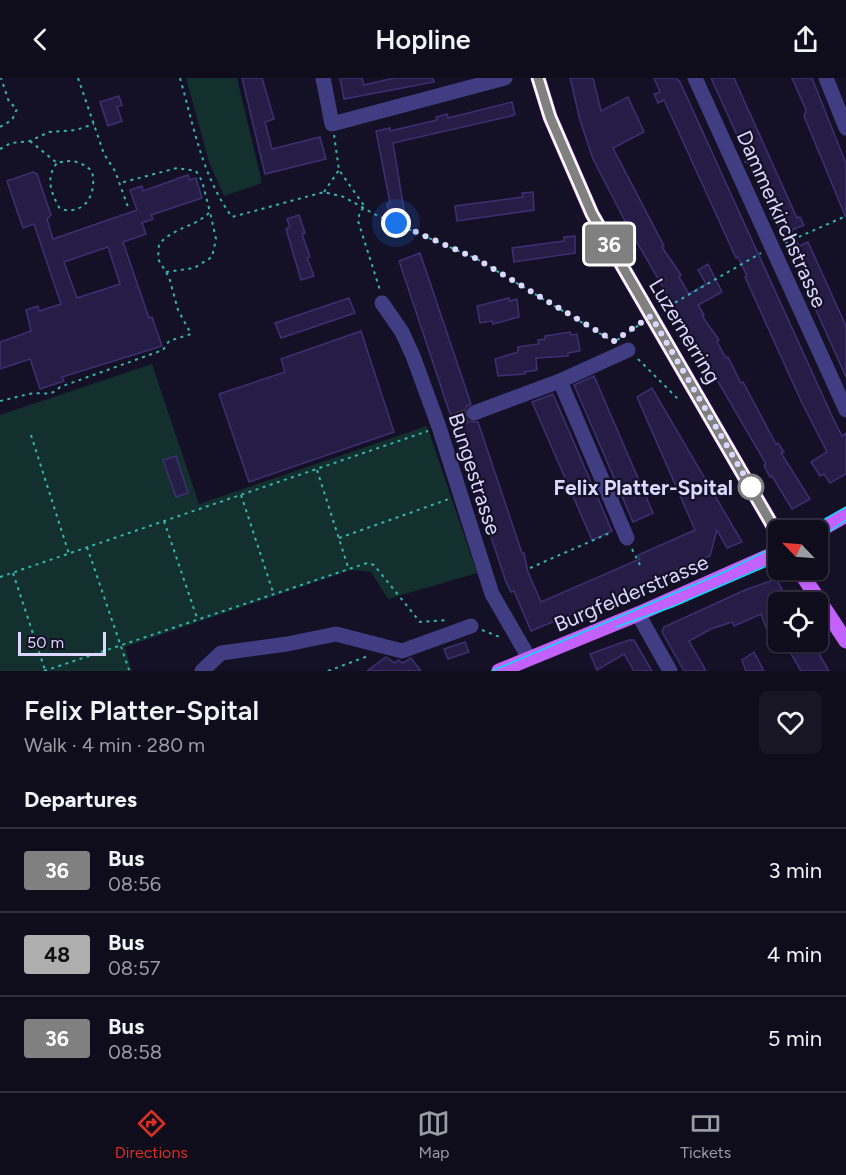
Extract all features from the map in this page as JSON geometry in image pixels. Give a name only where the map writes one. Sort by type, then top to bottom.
[{"type":"main road","name":"Luzernerring","points":[[538,78],[550,117],[592,214],[769,520]]},
{"type":"main road","points":[[828,525],[846,515]]},
{"type":"main road","name":"Burgfelderstrasse","points":[[499,671],[525,652],[638,614],[768,556]]},
{"type":"main road","points":[[806,580],[846,641]]},
{"type":"street","points":[[323,78],[332,124],[505,78]]},
{"type":"street","name":"Dammerkirchstrasse","points":[[695,78],[846,410]]},
{"type":"street","points":[[826,78],[846,128]]},
{"type":"street","name":"Bungestrasse","points":[[382,303],[402,332],[446,424],[459,496],[492,594],[525,652]]},
{"type":"street","points":[[474,413],[560,381],[628,350]]},
{"type":"street","points":[[560,381],[625,533]]},
{"type":"street","points":[[638,614],[670,671]]},
{"type":"street","points":[[202,671],[221,653],[336,634],[402,651],[471,626]]},
{"type":"path","points":[[0,127],[12,120],[17,109],[9,102],[1,78]]},
{"type":"path","points":[[78,78],[104,154],[120,183],[128,207]]},
{"type":"path","points":[[180,78],[205,169],[216,196],[232,218],[324,192],[344,197],[477,259],[614,341],[628,350],[679,400]]},
{"type":"path","points":[[0,149],[11,143],[30,141],[49,132],[76,130],[94,123]]},
{"type":"path","points":[[332,124],[339,170],[364,207]]},
{"type":"path","points":[[30,141],[57,163]]},
{"type":"path","points":[[67,161],[82,163],[92,171],[94,190],[89,200],[80,209],[69,211],[60,209],[55,201],[50,183],[50,172],[57,163],[67,161]]},
{"type":"path","points":[[120,183],[177,168],[196,171],[205,169]]},
{"type":"path","points":[[324,192],[339,170]]},
{"type":"path","points":[[166,272],[194,268],[212,257],[216,239],[202,182],[196,171]]},
{"type":"path","points":[[364,207],[360,211],[358,221],[382,303]]},
{"type":"path","points":[[0,401],[33,393],[41,395],[54,393],[60,387],[163,350],[169,341],[191,334],[178,310],[175,293],[158,259],[159,243],[169,232],[202,220],[210,212]]},
{"type":"path","points":[[614,341],[651,316],[746,260],[846,216]]},
{"type":"path","points":[[0,577],[446,424]]},
{"type":"path","points":[[31,435],[69,554]]},
{"type":"path","points":[[316,469],[348,567]]},
{"type":"path","points":[[241,495],[273,593]]},
{"type":"path","points":[[339,538],[459,496]]},
{"type":"path","points":[[164,521],[197,619]]},
{"type":"path","points":[[530,568],[625,533],[640,565]]},
{"type":"path","points":[[87,547],[129,670]]},
{"type":"path","points":[[13,573],[45,671],[348,567],[367,563],[374,565],[420,622],[452,619],[525,652]]},
{"type":"path","points":[[648,583],[651,591]]},
{"type":"path","points":[[328,671],[368,655]]},
{"type":"green space","points":[[186,78],[237,78],[262,183],[224,196],[209,162]]},
{"type":"green space","points":[[152,364],[199,504],[427,426],[477,573],[388,599],[371,572],[351,570],[125,647],[132,671],[0,671],[0,415]]},
{"type":"building","points":[[242,78],[262,78],[274,119],[265,122],[272,149],[320,137],[326,159],[265,174]]},
{"type":"building","points":[[340,78],[362,78],[364,85],[394,78],[433,78],[434,82],[344,99]]},
{"type":"building","points":[[570,78],[593,78],[601,111],[628,97],[644,132],[613,148],[664,246],[662,247],[681,275],[679,277],[689,294],[706,284],[698,270],[708,264],[722,292],[698,305],[704,315],[702,316],[719,340],[717,342],[726,358],[728,357],[741,383],[743,382],[776,444],[778,443],[784,452],[781,453],[810,499],[792,509],[772,476],[770,477],[764,466],[766,464],[628,227],[593,159],[580,120]]},
{"type":"building","points":[[654,78],[676,78],[680,82],[832,416],[842,436],[846,433],[846,474],[830,483],[824,474],[820,476],[811,462],[827,452],[802,403],[745,277],[747,276],[738,257],[736,258],[664,100],[658,103],[654,94],[660,92]]},
{"type":"building","points":[[711,78],[734,78],[797,218],[800,217],[804,225],[792,230],[799,246],[808,242],[846,326],[846,377],[755,174],[745,162],[747,157]]},
{"type":"building","points":[[792,78],[812,78],[843,156],[846,164],[846,218],[804,116],[806,110]]},
{"type":"building","points":[[119,96],[122,105],[117,107],[122,121],[108,126],[100,102]]},
{"type":"building","points":[[512,102],[515,115],[393,143],[404,210],[389,213],[387,204],[390,203],[376,131],[390,128],[390,131],[437,120],[436,117],[447,114],[448,118]]},
{"type":"building","points":[[33,172],[37,174],[51,215],[47,219],[53,239],[137,210],[130,190],[142,186],[143,191],[188,175],[190,180],[196,178],[202,198],[151,215],[153,219],[142,223],[146,234],[123,242],[149,318],[152,317],[162,346],[62,377],[64,381],[40,389],[30,359],[0,369],[0,342],[31,331],[26,310],[38,306],[39,311],[61,304],[34,224],[23,228],[7,181]],"holes":[[[108,247],[120,284],[77,298],[64,262]]]},
{"type":"building","points":[[533,192],[534,210],[457,221],[455,206],[523,197],[522,193]]},
{"type":"building","points":[[299,215],[305,233],[302,234],[310,257],[307,258],[314,276],[301,280],[286,229],[290,227],[287,219]]},
{"type":"building","points":[[575,236],[575,253],[514,262],[512,248],[564,241],[564,237]]},
{"type":"building","points":[[420,253],[471,404],[466,407],[465,416],[468,421],[478,422],[522,553],[524,553],[528,572],[541,602],[640,559],[638,555],[695,530],[637,397],[652,388],[742,542],[727,548],[717,530],[710,556],[531,631],[514,591],[511,592],[506,582],[399,261]]},
{"type":"building","points":[[349,298],[355,313],[281,338],[275,323]]},
{"type":"building","points":[[509,298],[510,301],[517,299],[519,317],[493,324],[492,321],[480,323],[477,306]]},
{"type":"building","points":[[361,331],[394,432],[249,482],[219,394],[285,372],[281,359]]},
{"type":"building","points":[[570,332],[571,335],[577,334],[580,351],[568,353],[568,356],[536,358],[537,370],[525,372],[525,374],[498,376],[495,359],[518,352],[518,347],[539,344],[538,340],[545,339],[545,336]]},
{"type":"building","points":[[594,376],[653,513],[633,522],[574,385]]},
{"type":"building","points":[[553,394],[612,531],[592,540],[532,402]]},
{"type":"building","points":[[176,456],[188,493],[176,497],[163,460]]},
{"type":"building","points":[[777,580],[784,592],[768,592],[768,633],[761,614],[734,626],[732,622],[711,629],[689,641],[706,671],[684,671],[662,632],[664,627],[745,590]]},
{"type":"building","points":[[634,640],[652,671],[634,671],[624,654],[597,670],[590,654]]},
{"type":"building","points":[[465,642],[469,652],[448,659],[444,649]]},
{"type":"building","points":[[754,652],[764,671],[746,671],[742,660]]},
{"type":"building","points":[[790,652],[818,652],[829,671],[801,671]]},
{"type":"building","points":[[386,657],[395,663],[398,660],[403,663],[411,658],[421,671],[367,671]]},
{"type":"tunnel","points":[[453,421],[474,413]]},
{"type":"tram line","points":[[823,520],[846,507]]},
{"type":"tram line","points":[[828,532],[846,520]]},
{"type":"tram line","points":[[492,671],[722,573],[768,550]]},
{"type":"tram line","points":[[616,627],[672,607],[768,565]]},
{"type":"bus line","name":"36","points":[[538,78],[550,117],[592,214],[698,392],[770,520]]},
{"type":"place","name":"Felix Platter-Spital","points":[[751,487]]},
{"type":"route","points":[[396,223],[477,259],[614,341],[651,316],[698,392],[751,487]]}]
